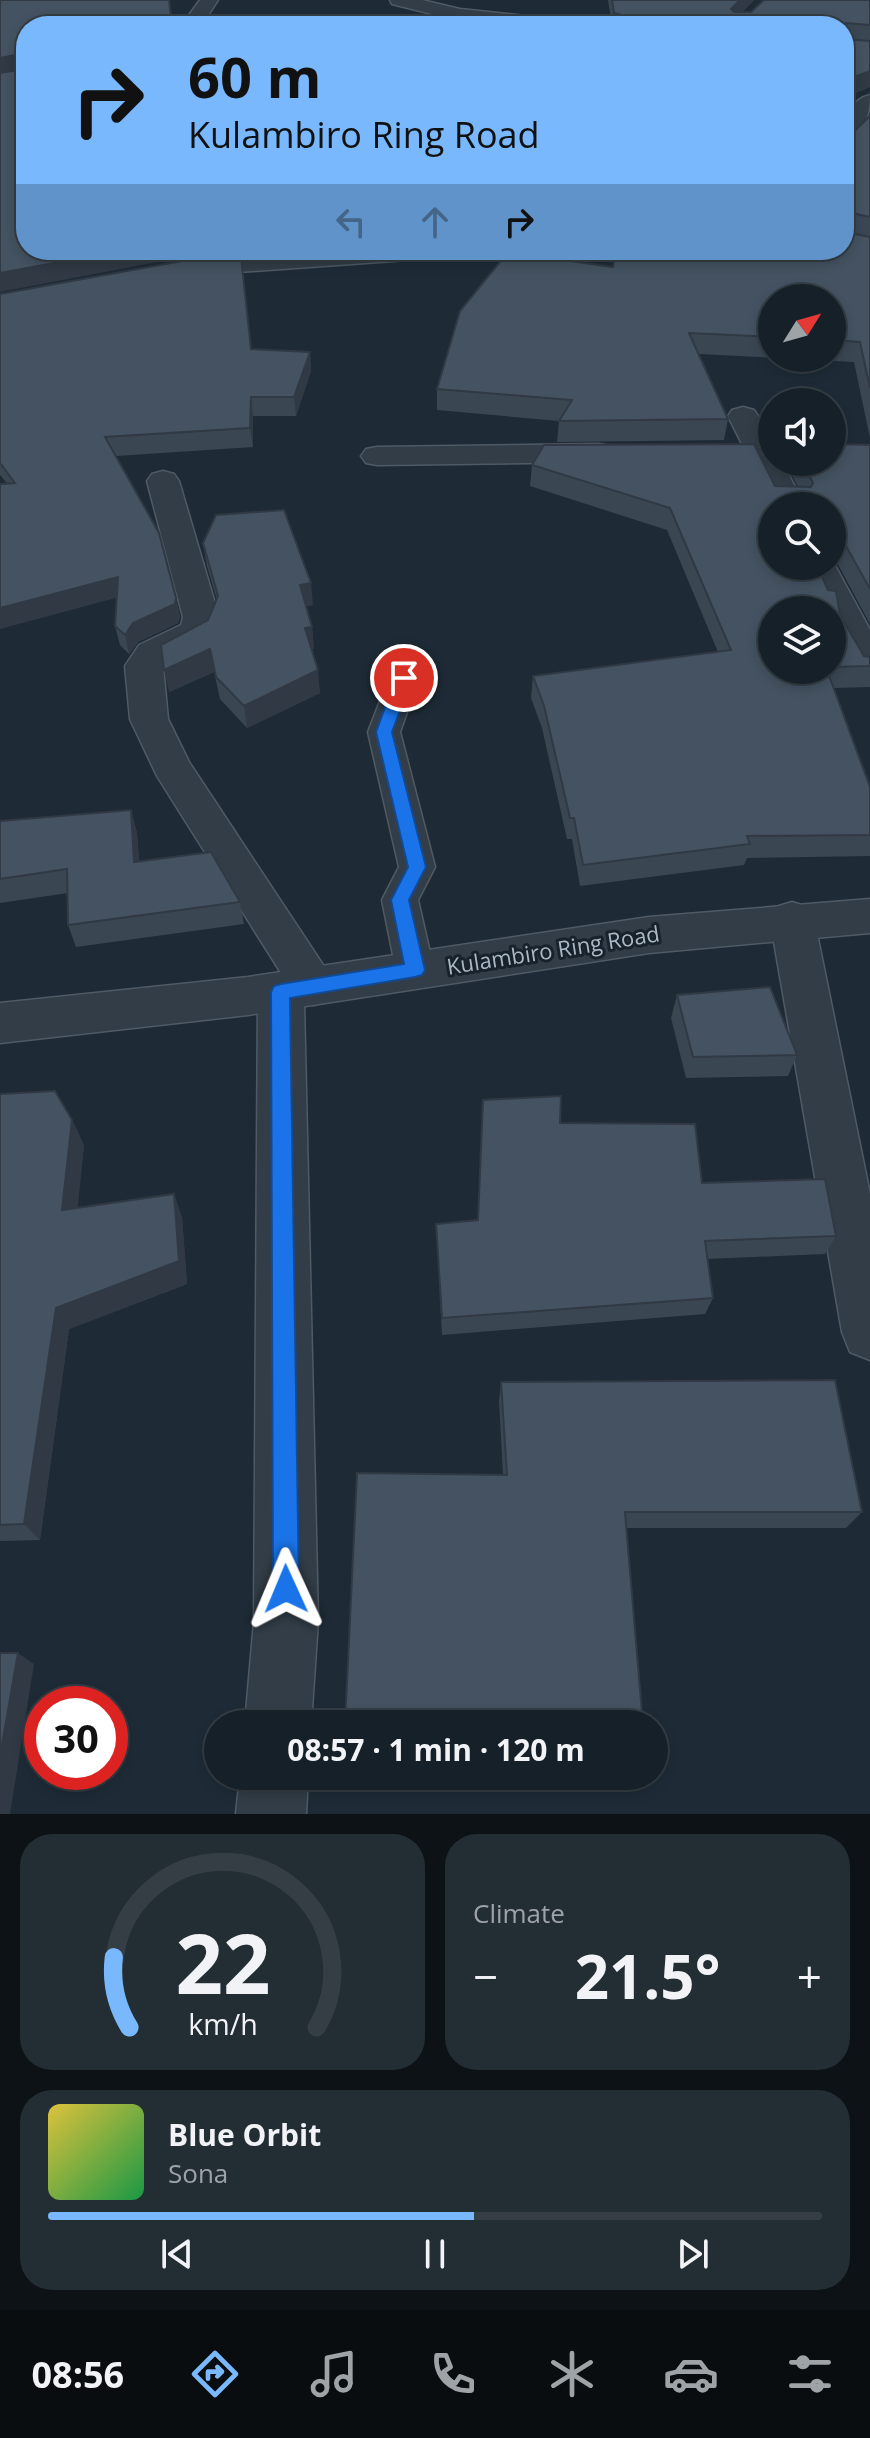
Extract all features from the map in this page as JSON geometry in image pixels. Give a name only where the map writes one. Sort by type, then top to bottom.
[{"type":"street","points":[[399,0],[468,16]]},
{"type":"street","points":[[854,121],[870,101]]},
{"type":"street","points":[[158,272],[310,260]]},
{"type":"street","points":[[743,416],[746,452],[778,492]]},
{"type":"street","points":[[377,456],[623,453]]},
{"type":"street","points":[[163,481],[201,617],[197,632],[152,654],[144,666],[149,719],[297,989],[286,1621],[279,1710]]},
{"type":"street","points":[[826,580],[870,666]]},
{"type":"street","name":"Kulambiro Ring Road","points":[[0,1023],[297,989],[635,935],[792,919],[870,916]]},
{"type":"street","points":[[792,919],[870,1332]]},
{"type":"street","points":[[271,1814],[273,1790]]},
{"type":"lane","points":[[404,678],[384,732],[417,867],[400,900],[415,970]]},
{"type":"building","points":[[0,0],[169,0],[171,16],[16,16],[16,55],[0,58]]},
{"type":"building","points":[[612,0],[740,0],[731,9],[734,12],[751,12],[764,0],[870,0],[870,25],[854,24],[854,16],[626,16],[614,13]]},
{"type":"building","points":[[854,40],[870,41],[870,71],[854,77]]},
{"type":"building","points":[[16,70],[16,260],[70,260],[0,273],[0,73]]},
{"type":"building","points":[[870,116],[870,217],[854,214],[854,131]]},
{"type":"building","points":[[854,234],[870,237],[870,388],[860,342],[846,341],[846,284],[758,284],[758,336],[689,333],[728,419],[559,421],[572,400],[437,389],[460,311],[501,260],[564,260],[613,267],[614,260],[854,260]]},
{"type":"building","points":[[241,260],[251,349],[310,352],[294,397],[251,397],[250,428],[105,437],[159,533],[175,604],[133,623],[125,635],[115,626],[118,577],[0,608],[0,484],[15,483],[0,463],[0,294],[182,261]]},
{"type":"building","points":[[754,444],[758,452],[758,476],[770,476],[775,486],[811,487],[813,483],[809,476],[846,476],[846,444],[870,445],[870,589],[846,546],[846,492],[758,492],[758,580],[823,580],[828,590],[836,591],[837,596],[758,596],[758,684],[832,684],[870,787],[870,835],[747,836],[750,844],[583,865],[574,818],[570,818],[544,706],[533,676],[731,650],[670,508],[532,465],[544,445]]},
{"type":"building","points":[[284,510],[311,583],[300,585],[312,627],[305,628],[318,670],[244,706],[216,677],[210,649],[164,670],[161,645],[208,620],[218,596],[203,543],[216,515]]},
{"type":"building","points":[[846,625],[864,656],[870,657],[870,666],[846,667]]},
{"type":"building","points":[[131,810],[134,862],[211,852],[240,902],[68,925],[67,869],[0,879],[0,821]]},
{"type":"building","points":[[770,987],[797,1055],[693,1057],[677,995]]},
{"type":"building","points":[[55,1091],[72,1120],[62,1210],[174,1194],[179,1261],[56,1308],[24,1524],[0,1525],[0,1094]]},
{"type":"building","points":[[561,1096],[560,1123],[695,1124],[702,1183],[825,1179],[836,1236],[705,1241],[713,1298],[442,1318],[436,1224],[478,1220],[483,1100]]},
{"type":"building","points":[[835,1380],[862,1512],[625,1512],[642,1710],[346,1710],[357,1473],[507,1475],[501,1382]]},
{"type":"building","points":[[0,1653],[18,1653],[0,1756]]},
{"type":"route","points":[[286,1589],[281,992],[415,970],[400,900],[417,867],[384,732],[404,678]]}]
